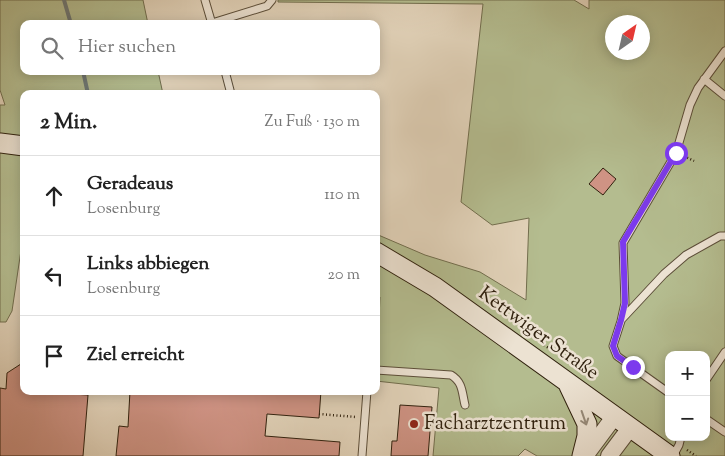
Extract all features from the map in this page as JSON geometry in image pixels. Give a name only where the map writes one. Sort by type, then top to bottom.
[{"type":"main road","points":[[0,143],[20,146]]},
{"type":"main road","name":"Kettwiger Straße","points":[[380,254],[435,287],[614,417],[669,454]]},
{"type":"main road","points":[[568,382],[587,424],[583,456]]},
{"type":"main road","points":[[642,456],[669,454]]},
{"type":"street","points":[[583,456],[614,417]]},
{"type":"street","points":[[609,456],[630,428]]},
{"type":"lane","points":[[205,0],[211,20]]},
{"type":"lane","points":[[222,20],[267,6],[272,0]]},
{"type":"lane","points":[[665,390],[617,356],[613,346],[625,303],[623,242],[676,153],[690,105],[704,79],[725,51]]},
{"type":"lane","points":[[226,75],[230,90]]},
{"type":"lane","points":[[704,79],[725,96]]},
{"type":"lane","points":[[621,320],[664,274],[686,255],[720,236],[725,236]]},
{"type":"lane","points":[[710,374],[725,352]]},
{"type":"lane","points":[[380,370],[451,375],[461,384],[465,405]]},
{"type":"lane","points":[[362,456],[367,395]]},
{"type":"lane","points":[[710,422],[725,432]]},
{"type":"lane","points":[[669,454],[679,445],[680,441]]},
{"type":"path","points":[[680,154],[694,161]]},
{"type":"path","points":[[320,414],[365,418]]},
{"type":"green space","points":[[0,0],[143,0],[147,20],[20,20],[20,75],[159,75],[162,90],[20,90],[20,257],[12,311],[6,322],[0,322],[0,105],[5,105],[0,90]]},
{"type":"green space","points":[[278,0],[574,0],[589,9],[589,0],[725,0],[725,456],[537,456],[525,449],[518,456],[433,456],[439,388],[380,381],[380,236],[425,255],[480,272],[526,300],[529,218],[492,225],[461,202],[483,4],[278,2]]},
{"type":"building","points":[[603,168],[616,179],[603,195],[589,184]]},
{"type":"building","points":[[20,365],[20,395],[88,395],[83,456],[0,456],[0,388],[6,389],[7,373]]},
{"type":"building","points":[[130,395],[321,395],[319,418],[267,414],[265,436],[340,442],[339,456],[116,456],[119,426],[128,427]]},
{"type":"building","name":"Facharztzentrum","points":[[400,405],[432,407],[428,456],[391,456],[392,441],[397,441]]},
{"type":"waterway","points":[[64,0],[70,20]]},
{"type":"waterway","points":[[84,75],[87,90]]},
{"type":"place","name":"Facharztzentrum","points":[[414,424]]},
{"type":"route","points":[[633,367],[617,356],[613,346],[625,303],[623,242],[676,153]]}]
